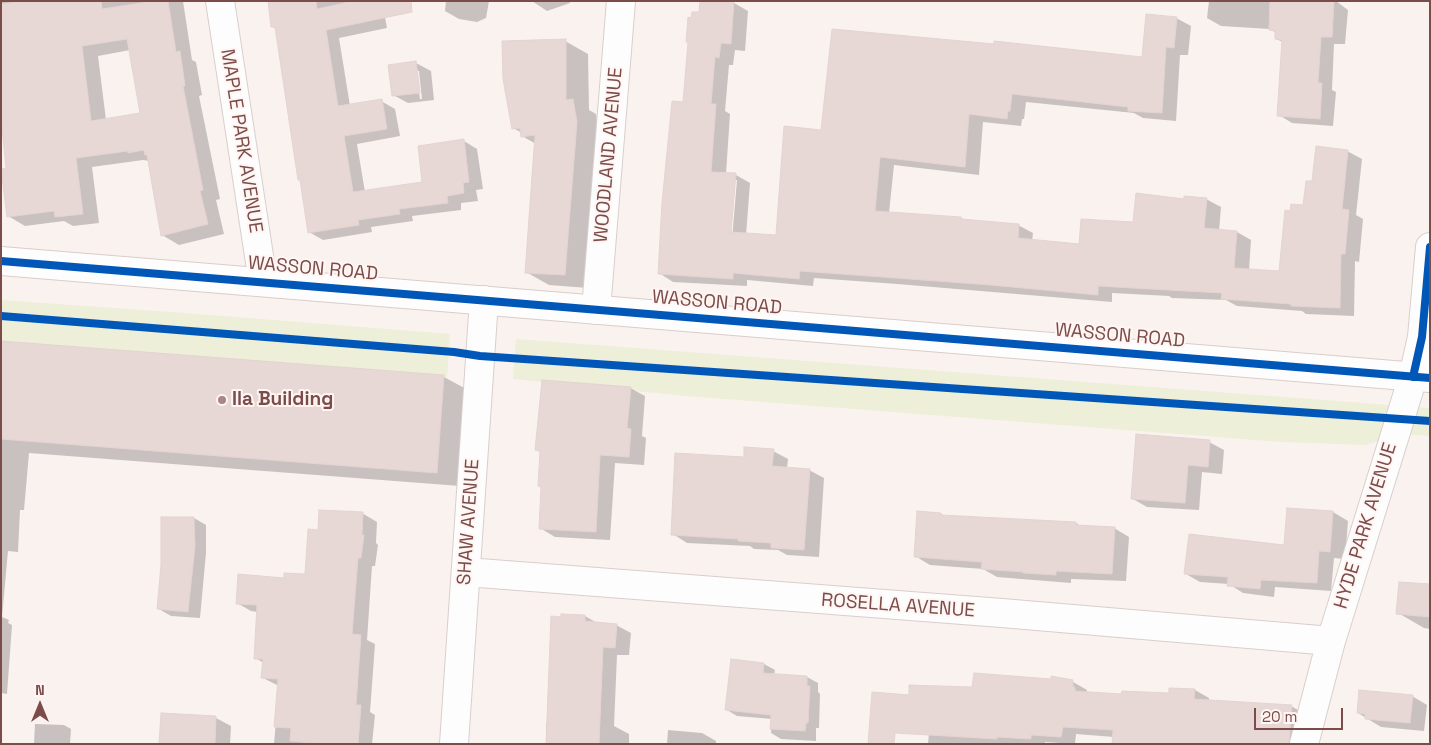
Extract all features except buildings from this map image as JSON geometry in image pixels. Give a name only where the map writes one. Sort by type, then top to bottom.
[{"type":"street","name":"MAPLE PARK AVENUE","points":[[220,1],[263,282]]},
{"type":"street","name":"WOODLAND AVENUE","points":[[596,310],[621,1]]},
{"type":"street","name":"HYDE PARK AVENUE","points":[[1304,744],[1331,641],[1421,378],[1422,337],[1430,247]]},
{"type":"street","name":"WASSON ROAD","points":[[1,261],[1421,378]]},
{"type":"street","name":"SHAW AVENUE","points":[[454,744],[484,300]]},
{"type":"street","name":"ROSELLA AVENUE","points":[[466,572],[1002,613],[1331,641]]},
{"type":"green space","points":[[1,300],[450,334],[447,377],[1,342]]},
{"type":"green space","points":[[516,339],[1430,408],[1430,436],[1403,434],[1365,445],[1281,442],[686,396],[513,379]]},
{"type":"cycle path","points":[[1413,377],[1422,337],[1430,247]]},
{"type":"cycle path","points":[[1,261],[1430,378]]},
{"type":"cycle path","points":[[1,316],[454,352],[480,356],[1430,421]]},
{"type":"place","name":"Ila Building","points":[[222,400]]}]
